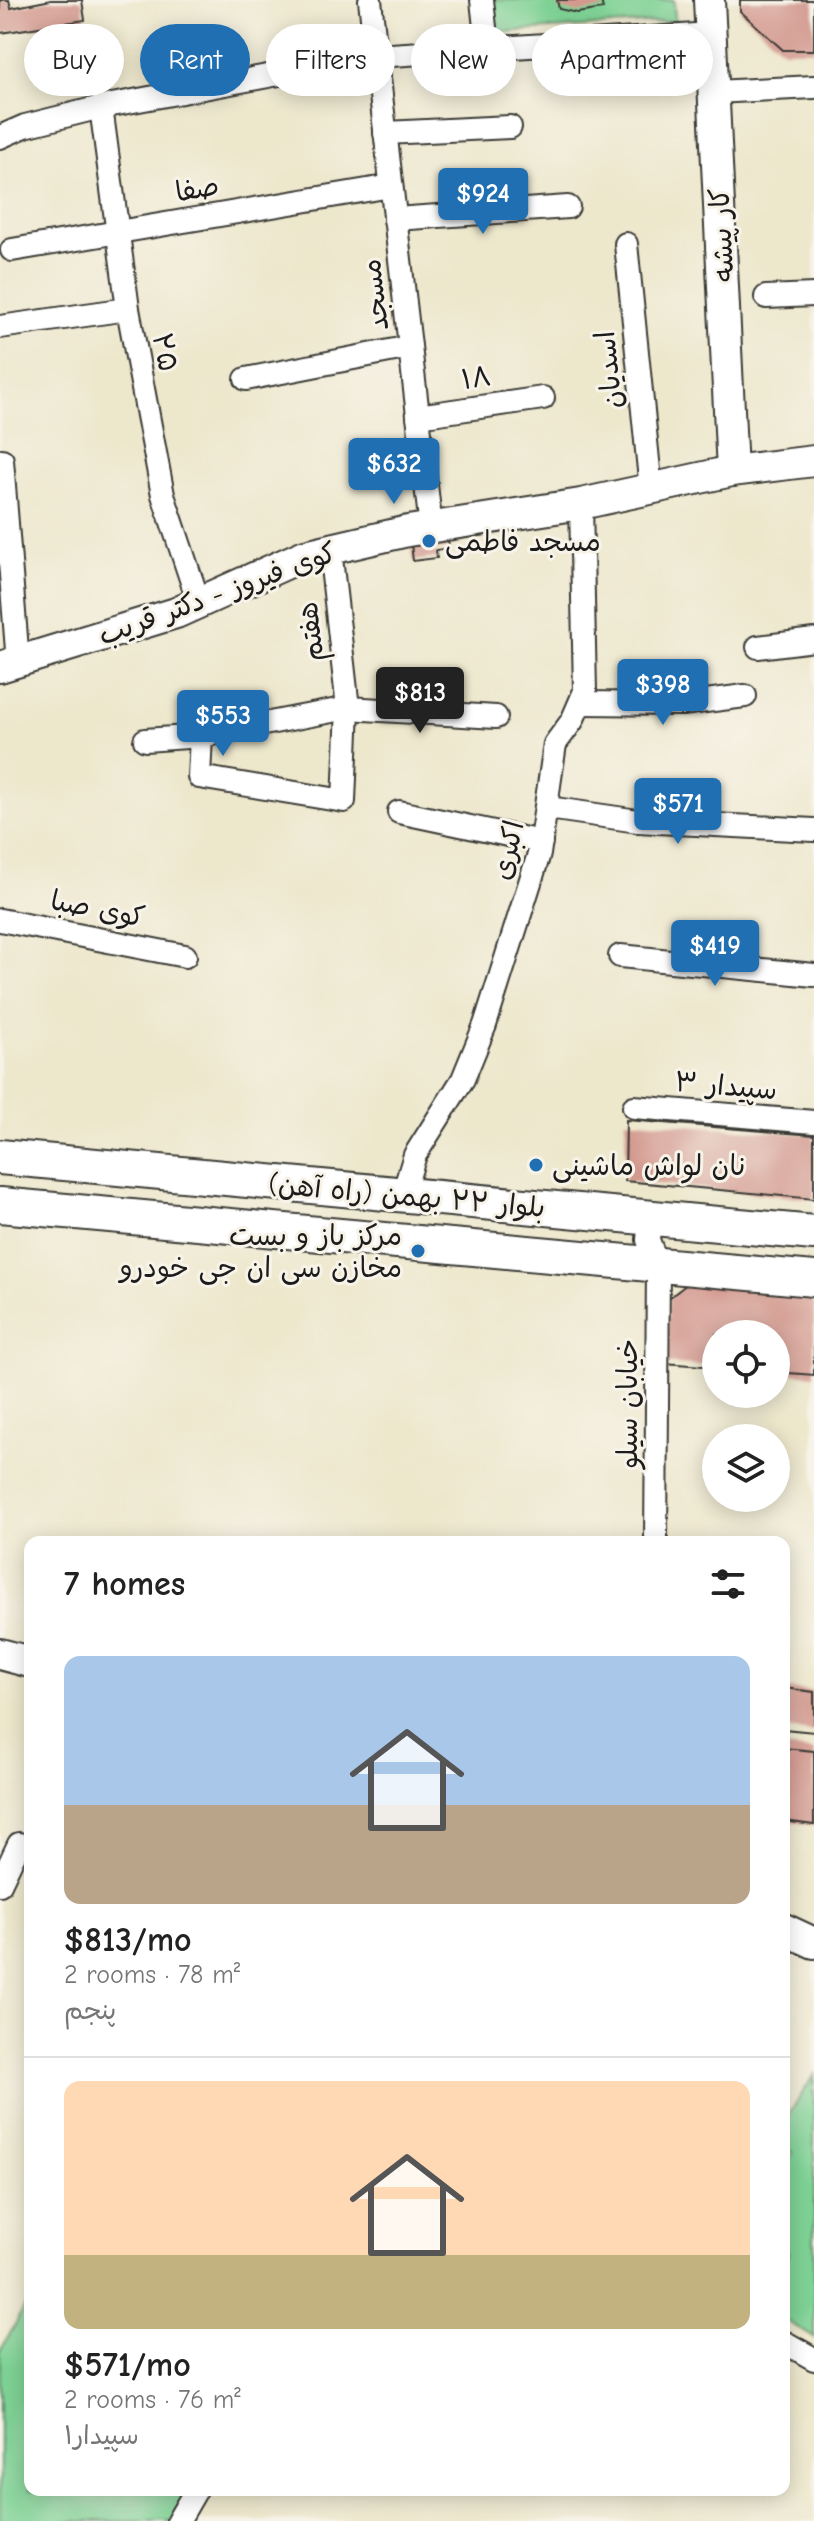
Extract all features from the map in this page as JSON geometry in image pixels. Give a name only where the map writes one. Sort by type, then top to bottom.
[{"type":"main road","name":"کار پیشه","points":[[709,0],[710,24]]},
{"type":"main road","name":"کار پیشه","points":[[713,63],[732,471]]},
{"type":"main road","name":"کوی فیروز - دکتر قریب","points":[[9,665],[199,603],[305,555],[431,528],[581,504],[732,471],[814,461]]},
{"type":"main road","name":"بلوار ۲۲ بهمن (راه آهن)","points":[[0,1157],[814,1233]]},
{"type":"main road","name":"بلوار ۲۲ بهمن (راه آهن)","points":[[0,1205],[814,1279]]},
{"type":"main road","points":[[0,1654],[24,1660]]},
{"type":"main road","points":[[790,1932],[814,1943]]},
{"type":"street","name":"مسجد","points":[[370,0],[373,24]]},
{"type":"street","points":[[482,0],[485,24]]},
{"type":"street","points":[[7,134],[101,107],[266,76]]},
{"type":"street","points":[[715,92],[814,87]]},
{"type":"street","name":"مسجد","points":[[381,96],[431,528]]},
{"type":"street","name":"۲۵","points":[[101,107],[128,309],[163,495],[199,603]]},
{"type":"street","points":[[385,133],[510,127]]},
{"type":"street","name":"صفا","points":[[12,250],[391,186]]},
{"type":"street","points":[[395,219],[568,207]]},
{"type":"street","name":"اسدیان","points":[[626,244],[651,490]]},
{"type":"street","points":[[766,297],[814,295]]},
{"type":"street","points":[[0,327],[128,309]]},
{"type":"street","points":[[246,379],[410,347]]},
{"type":"street","name":"۱۸","points":[[418,416],[543,398]]},
{"type":"street","points":[[2,460],[9,665]]},
{"type":"street","name":"اکبری","points":[[403,1194],[415,1155],[463,1079],[485,1025],[541,842],[555,744],[581,703],[587,652],[581,504]]},
{"type":"street","name":"هفتم","points":[[201,736],[199,777],[344,801],[348,708],[330,549]]},
{"type":"street","points":[[758,647],[814,640]]},
{"type":"street","points":[[581,703],[682,704],[745,696]]},
{"type":"street","points":[[145,740],[201,736],[348,708],[496,717]]},
{"type":"street","points":[[548,808],[638,821],[814,830]]},
{"type":"street","points":[[399,812],[541,842]]},
{"type":"street","name":"کوی صبا","points":[[0,920],[185,956]]},
{"type":"street","points":[[620,956],[814,975]]},
{"type":"street","name":"سپیدار ۳","points":[[634,1107],[814,1122]]},
{"type":"street","name":"خیابان سیلو","points":[[650,1217],[648,1240],[658,1266],[656,1536]]},
{"type":"street","points":[[0,1831],[24,1848],[0,1884]]},
{"type":"street","points":[[790,2345],[814,2359]]},
{"type":"street","points":[[178,2521],[193,2496]]},
{"type":"green space","points":[[486,0],[674,0],[675,21],[532,24],[532,30],[516,31],[516,24],[487,24]]},
{"type":"green space","points":[[814,2075],[814,2338],[790,2323],[790,2158],[793,2153],[790,2151],[790,2113]]},
{"type":"green space","points":[[24,2308],[24,2496],[186,2496],[173,2521],[0,2521],[0,2352]]},
{"type":"building","points":[[0,0],[9,0],[11,8],[51,0],[82,0],[85,20],[24,24],[24,29],[0,33]]},
{"type":"building","points":[[557,0],[601,0],[603,9],[577,13],[559,9]]},
{"type":"building","points":[[740,0],[814,0],[814,50],[783,50],[740,11]]},
{"type":"building","name":"مسجد فاطمی","points":[[447,530],[449,548],[436,550],[437,558],[413,561],[410,535]]},
{"type":"building","points":[[626,1120],[814,1135],[814,1199],[625,1181]]},
{"type":"building","points":[[691,1281],[814,1292],[814,1375],[790,1373],[790,1320],[702,1320],[702,1366],[664,1363],[669,1298]]},
{"type":"building","points":[[790,1689],[814,1692],[814,1732],[790,1730]]},
{"type":"building","points":[[790,1749],[814,1751],[814,1825],[790,1822]]},
{"type":"place","name":"مسجد فاطمی","points":[[429,541]]},
{"type":"place","name":"نان لواش ماشینی","points":[[536,1165]]},
{"type":"place","name":"مرکز باز و بست مخازن سی ان جی خودرو","points":[[418,1251]]}]
